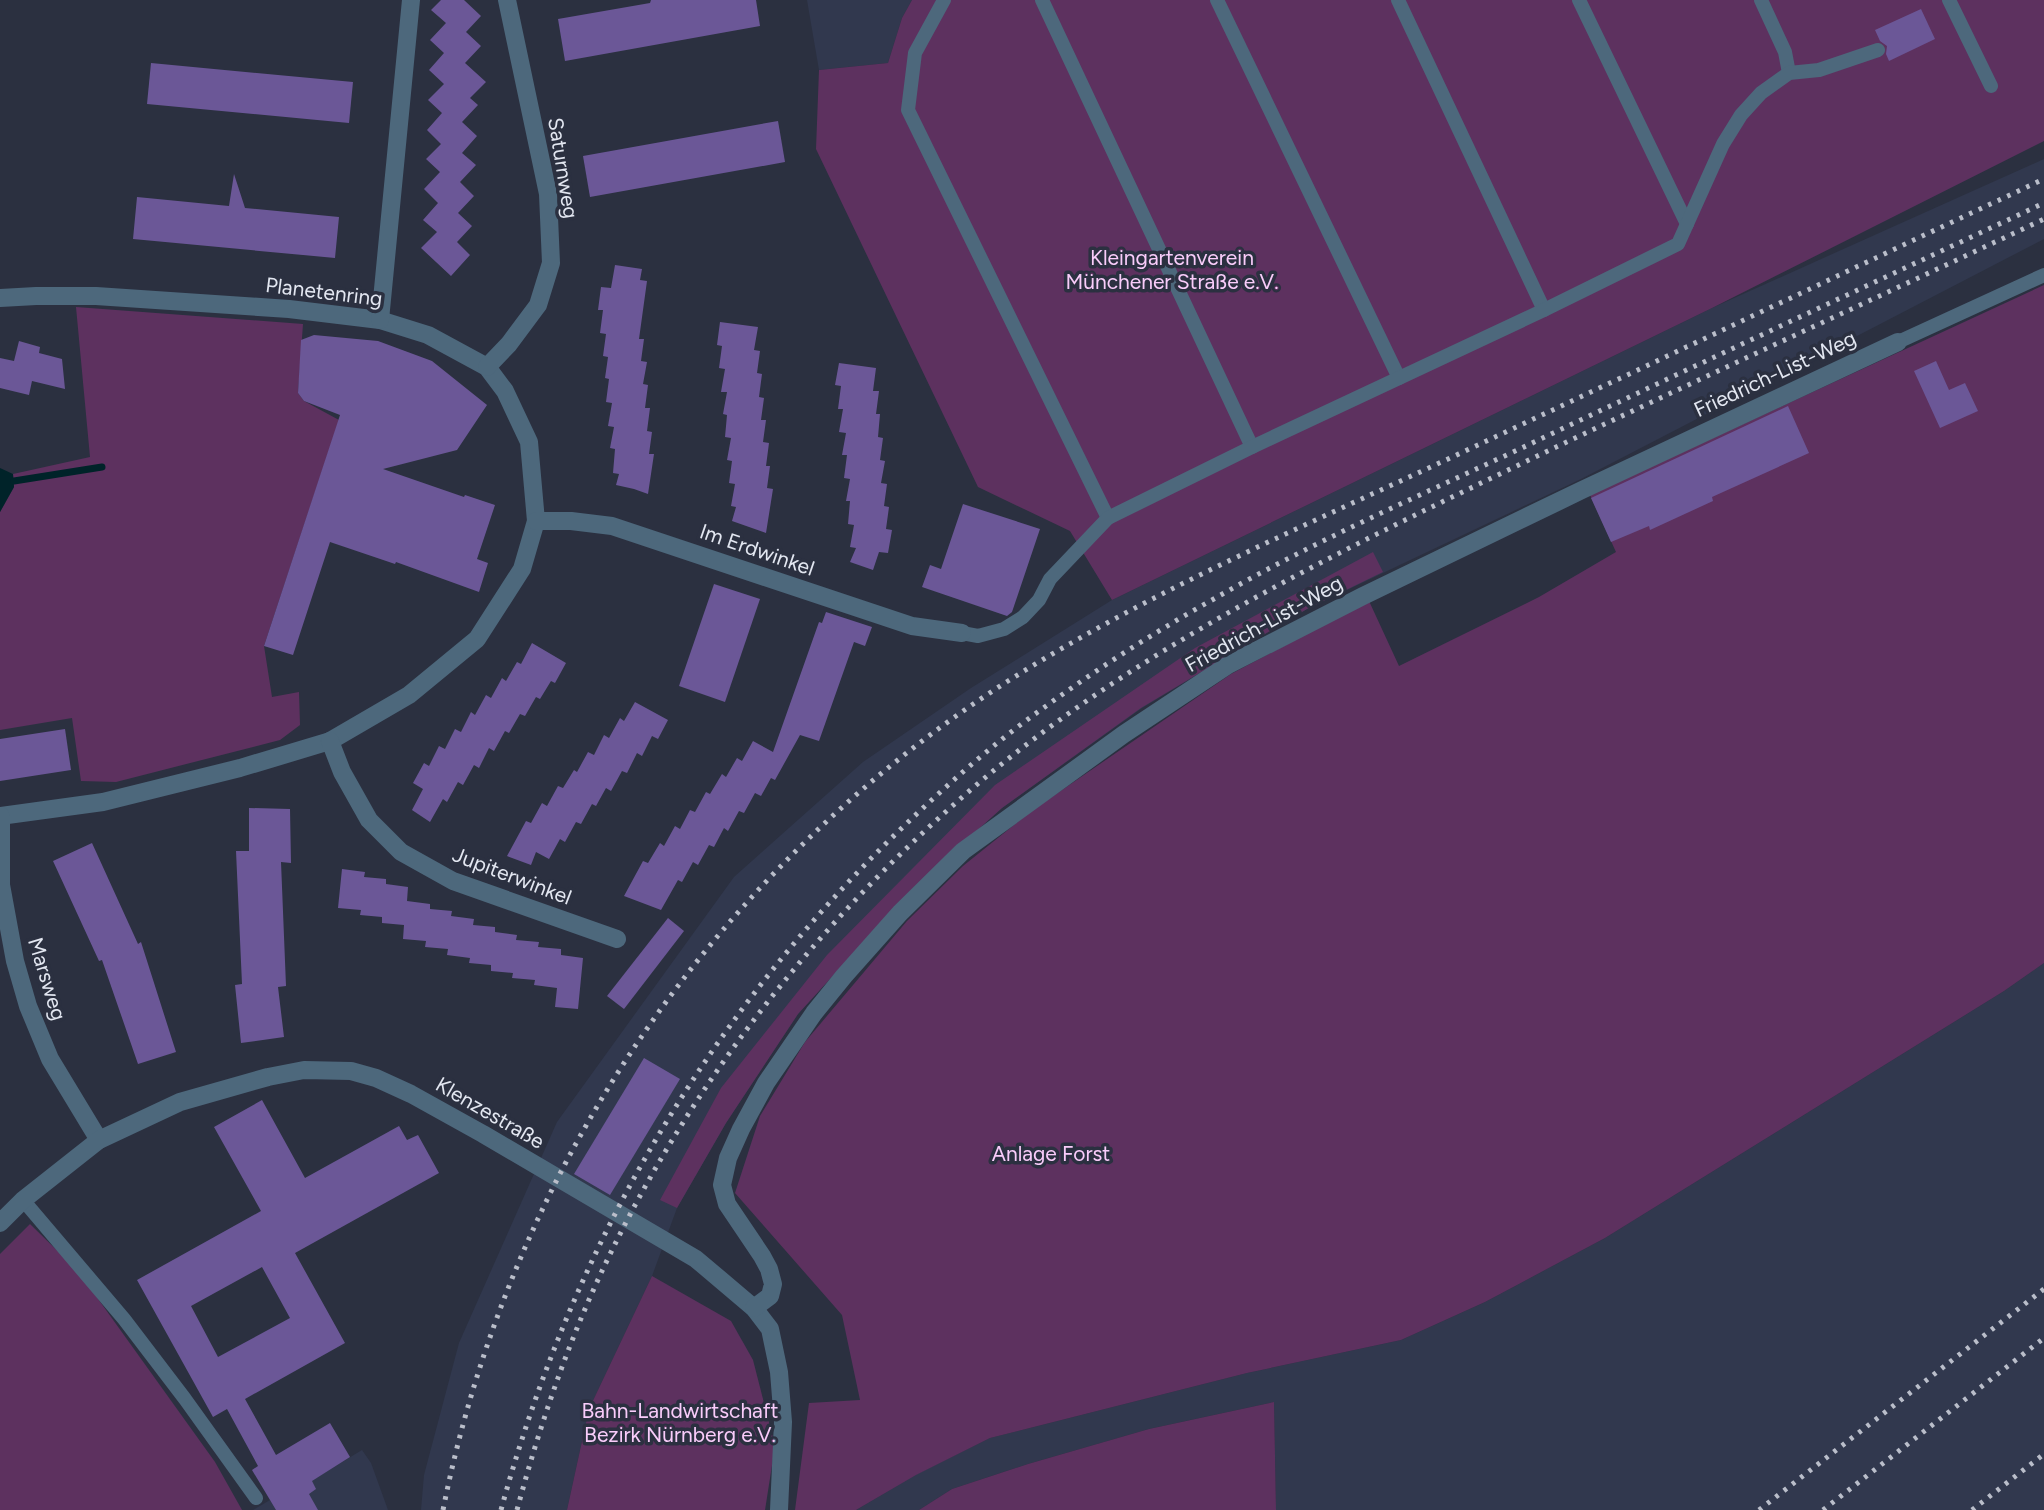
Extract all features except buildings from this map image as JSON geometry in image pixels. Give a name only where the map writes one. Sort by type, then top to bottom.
[{"type":"street","points":[[380,320],[411,0]]},
{"type":"street","name":"Saturnweg","points":[[487,367],[509,344],[538,305],[551,262],[548,194],[506,0]]},
{"type":"street","name":"Planetenring","points":[[0,298],[96,296],[289,309],[380,320],[428,335],[487,367],[505,391],[529,442],[536,521],[522,569],[477,639],[409,695],[330,741],[240,768],[103,802],[1,816]]},
{"type":"street","name":"Friedrich-List-Weg","points":[[754,1308],[770,1296],[773,1284],[769,1269],[727,1204],[722,1185],[728,1158],[741,1129],[797,1035],[836,985],[963,850],[1124,734],[1228,665],[1592,485],[1898,342]]},
{"type":"street","name":"Im Erdwinkel","points":[[536,521],[571,520],[612,526],[912,626],[962,633]]},
{"type":"street","name":"Jupiterwinkel","points":[[330,741],[342,772],[369,820],[401,852],[453,881],[617,939]]},
{"type":"street","name":"Marsweg","points":[[1,816],[1,885],[15,961],[28,1006],[50,1059],[99,1140]]},
{"type":"street","name":"Klenzestraße","points":[[0,1223],[23,1200],[99,1140],[180,1102],[268,1077],[304,1070],[351,1071],[376,1078],[483,1134],[696,1259],[754,1308],[770,1329],[779,1372],[783,1422],[779,1510]]},
{"type":"lane","points":[[944,0],[915,53],[908,110],[1108,518]]},
{"type":"lane","points":[[1042,0],[1252,447]]},
{"type":"lane","points":[[1217,0],[1399,378]]},
{"type":"lane","points":[[1398,0],[1544,310]]},
{"type":"lane","points":[[1579,0],[1687,224]]},
{"type":"lane","points":[[1761,0],[1786,51],[1789,73]]},
{"type":"lane","points":[[1949,0],[1991,86]]},
{"type":"lane","points":[[962,633],[978,636],[1004,629],[1023,617],[1039,600],[1050,579],[1108,518],[1678,244],[1723,144],[1741,116],[1761,93],[1789,73],[1819,70],[1878,50]]},
{"type":"lane","name":"Friedrich-List-Weg","points":[[1898,342],[2044,275]]},
{"type":"lane","points":[[23,1200],[124,1319],[256,1498]]},
{"type":"shaded area","points":[[807,0],[912,0],[902,18],[888,63],[819,70]]},
{"type":"shaded area","points":[[2044,159],[2044,239],[1581,479],[1307,609],[1142,708],[1002,808],[913,888],[798,1014],[726,1123],[677,1208],[652,1276],[589,1409],[567,1510],[421,1510],[424,1475],[459,1343],[557,1122],[734,877],[863,762],[971,688],[1112,600],[1712,308]]},
{"type":"shaded area","points":[[0,468],[13,474],[14,487],[0,512]]},
{"type":"shaded area","points":[[2044,963],[2044,1510],[1276,1510],[1274,1402],[1149,1429],[1028,1464],[952,1489],[919,1510],[856,1510],[917,1474],[990,1438],[1247,1373],[1401,1340],[1485,1302],[1605,1238],[2004,991]]},
{"type":"shaded area","points":[[362,1450],[371,1463],[388,1510],[253,1510],[270,1500],[273,1504]]},
{"type":"green space","name":"Kleingartenverein Münchener Straße e.V.","points":[[912,0],[2044,0],[2044,141],[1712,308],[1112,600],[1070,531],[978,487],[816,149],[819,70],[888,63],[902,18]]},
{"type":"green space","name":"Anlage Forst","points":[[2044,285],[2044,963],[2004,991],[1605,1238],[1485,1302],[1401,1340],[1247,1373],[990,1438],[916,1475],[856,1510],[795,1510],[809,1403],[860,1400],[842,1315],[735,1193],[760,1116],[805,1042],[907,921],[963,866],[1030,812],[1231,674],[1369,601],[1399,666],[1539,597],[1616,552],[1590,495]]},
{"type":"green space","points":[[76,307],[303,324],[298,393],[304,401],[339,420],[264,646],[272,697],[299,692],[300,725],[280,740],[116,782],[81,781],[72,718],[0,730],[0,512],[14,487],[13,474],[90,457]]},
{"type":"green space","points":[[1373,552],[1383,572],[1307,609],[1141,708],[1002,808],[913,888],[798,1014],[726,1123],[677,1208],[660,1200],[721,1088],[827,955],[995,785],[1195,648]]},
{"type":"green space","points":[[30,1224],[78,1271],[215,1462],[242,1510],[0,1510],[0,1254]]},
{"type":"green space","name":"Bahn-Landwirtschaft Bezirk Nürnberg e.V.","points":[[652,1276],[731,1321],[753,1360],[775,1446],[765,1510],[567,1510],[589,1409]]},
{"type":"green space","points":[[1274,1402],[1276,1510],[919,1510],[952,1489],[1028,1464],[1149,1429]]},
{"type":"waterway","points":[[14,481],[102,467]]},
{"type":"railway","points":[[443,1510],[475,1384],[519,1263],[574,1147],[641,1038],[718,936],[805,842],[902,757],[1008,681],[1169,590],[2044,179]]},
{"type":"railway","points":[[501,1510],[531,1413],[566,1319],[608,1228],[656,1140],[709,1055],[769,974],[834,898],[905,825],[972,764],[1024,722],[1083,680],[1190,613],[1288,558],[2044,203]]},
{"type":"railway","points":[[517,1510],[567,1353],[623,1229],[662,1157],[705,1089],[802,959],[856,899],[914,841],[974,787],[1034,739],[1097,694],[1162,652],[1296,575],[1571,440],[2044,219]]},
{"type":"railway","points":[[1759,1510],[2044,1289]]},
{"type":"railway","points":[[1823,1510],[2044,1338]]},
{"type":"railway","points":[[1972,1510],[2044,1454]]}]
